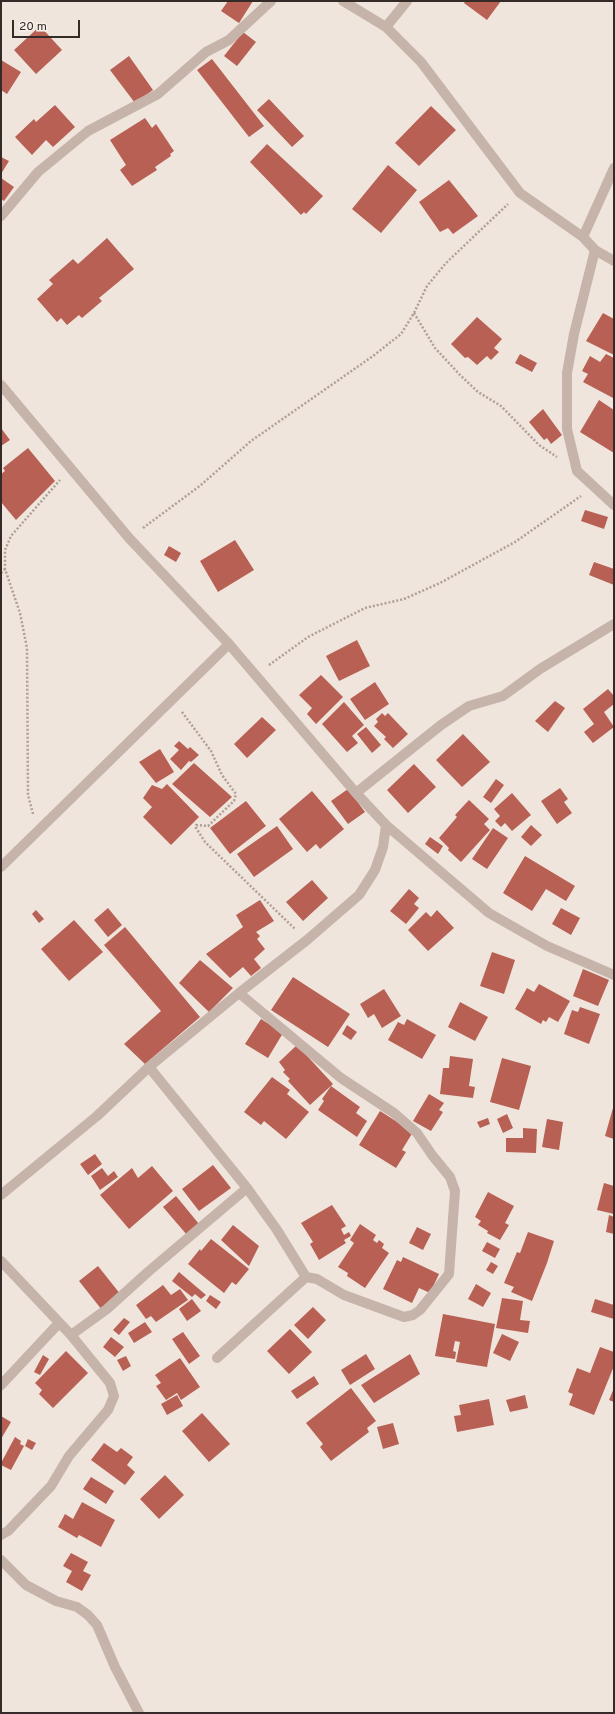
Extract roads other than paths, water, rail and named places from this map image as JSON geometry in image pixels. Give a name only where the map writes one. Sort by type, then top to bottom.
[{"type":"street","points":[[1,216],[38,172],[88,132],[158,94],[206,52],[229,40],[271,1]]},
{"type":"street","points":[[343,1],[386,27],[421,62],[520,193],[583,237],[595,250],[614,261]]},
{"type":"street","points":[[386,27],[407,1]]},
{"type":"street","points":[[583,237],[614,168]]},
{"type":"street","points":[[595,250],[574,334],[567,373],[567,429],[577,470],[614,505]]},
{"type":"street","points":[[1,386],[70,470],[129,538],[229,644],[356,793],[386,825],[490,913],[547,946],[614,975]]},
{"type":"street","points":[[356,793],[441,725],[469,706],[502,696],[540,669],[614,624]]},
{"type":"street","points":[[1,867],[38,833],[229,644]]},
{"type":"street","points":[[1,1195],[96,1116],[149,1067],[239,993],[307,940],[359,895],[375,870],[383,847],[386,825]]},
{"type":"street","points":[[149,1067],[248,1188],[277,1230],[306,1277],[317,1279],[344,1295],[404,1317],[413,1315],[420,1310],[449,1274],[455,1191],[450,1176],[432,1155],[417,1133],[394,1113],[341,1078],[239,993]]},
{"type":"street","points":[[71,1335],[107,1309],[149,1271],[248,1188]]},
{"type":"street","points":[[1,1261],[71,1335],[110,1383],[114,1396],[108,1410],[69,1456],[51,1486],[8,1531],[1,1535]]},
{"type":"street","points":[[217,1358],[306,1277]]},
{"type":"street","points":[[1,1385],[59,1323]]},
{"type":"street","points":[[1,1560],[26,1585],[56,1601],[77,1607],[88,1615],[97,1625],[115,1667],[139,1713]]}]
